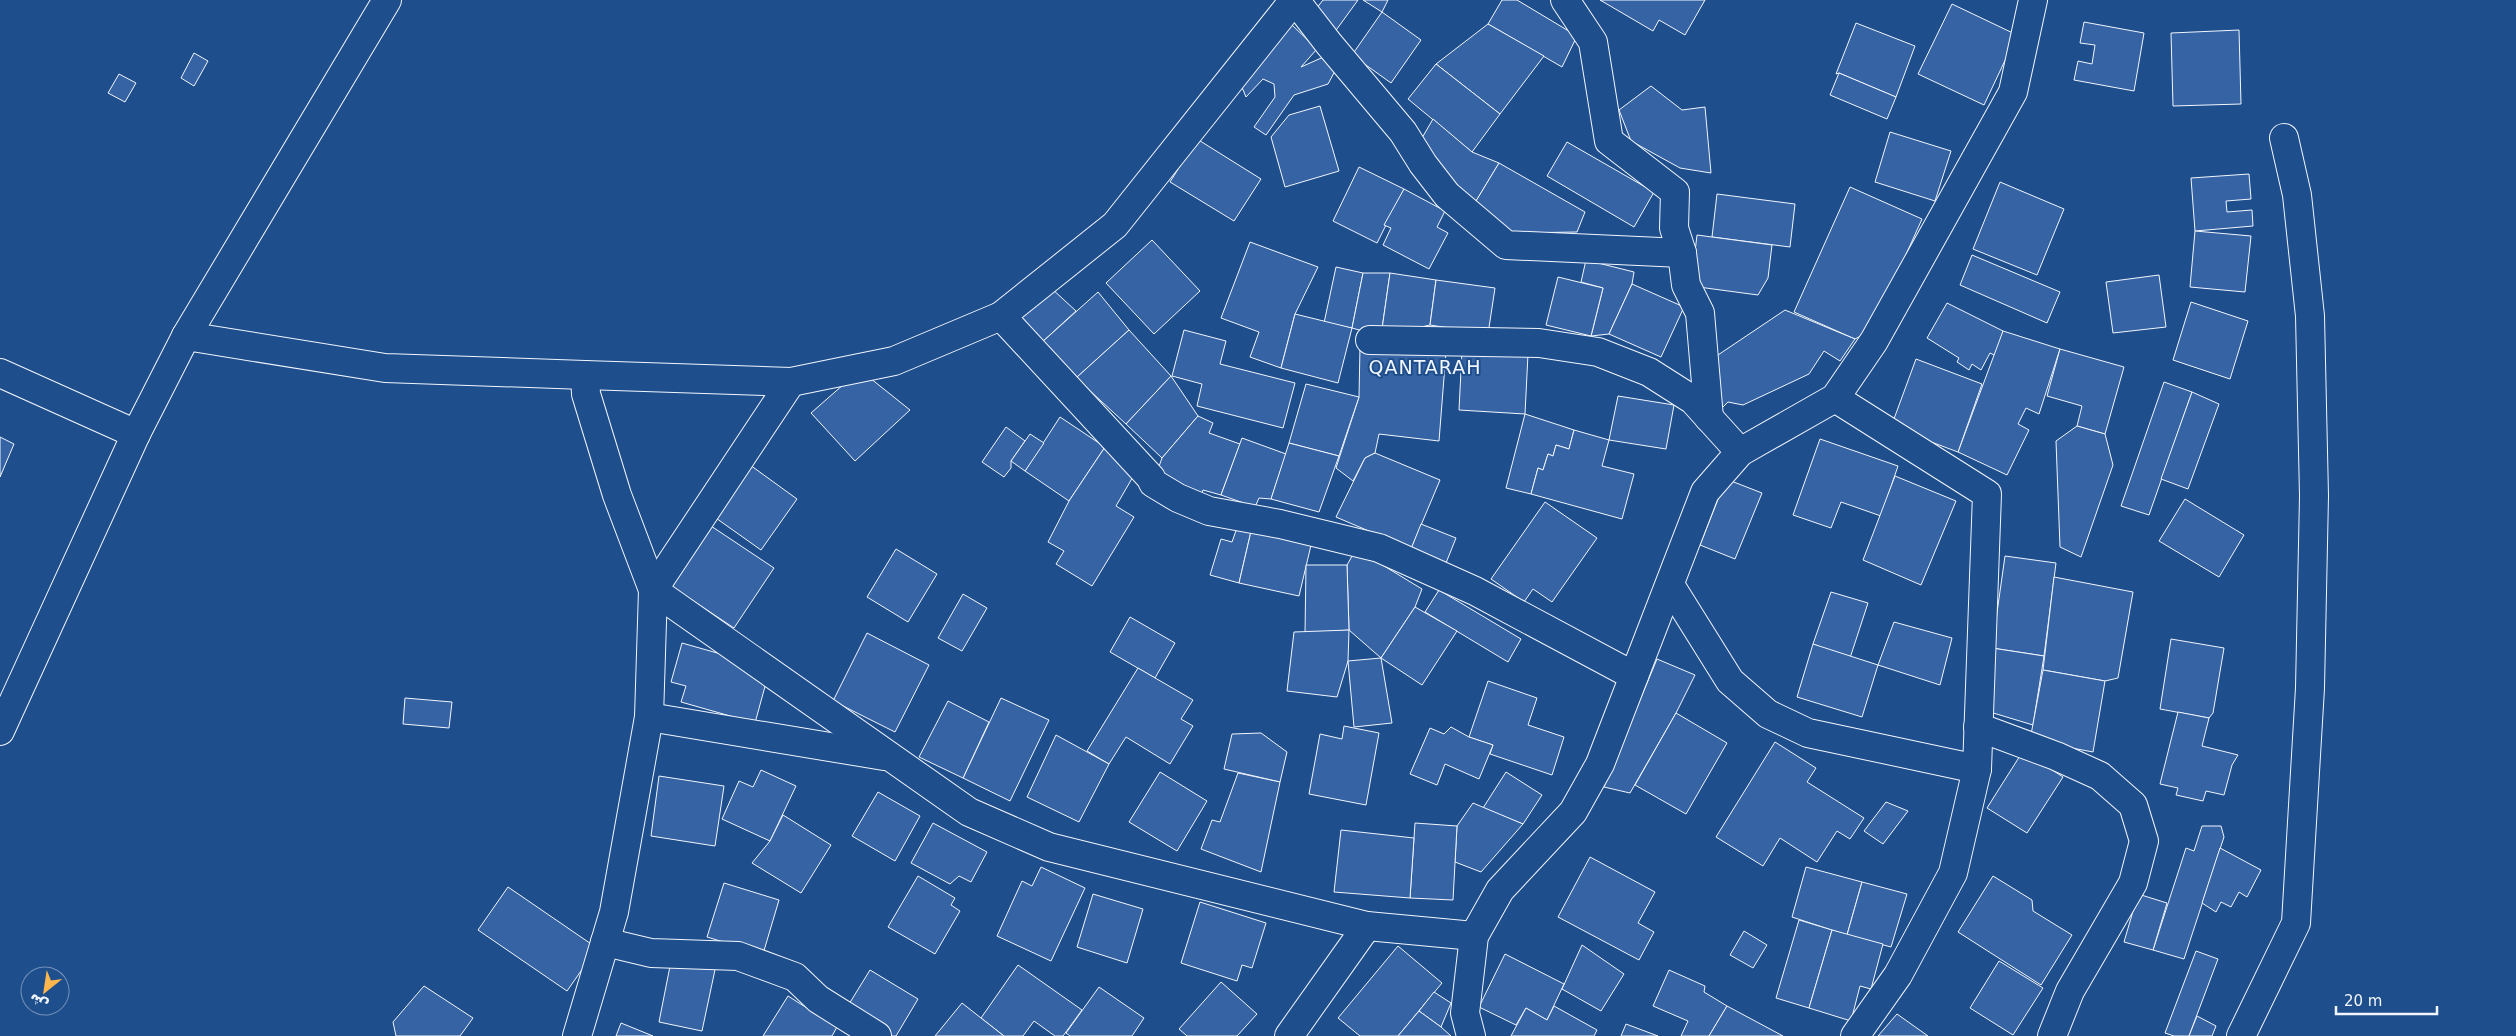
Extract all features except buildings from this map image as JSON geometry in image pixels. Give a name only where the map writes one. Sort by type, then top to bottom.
[{"type":"street","points":[[0,731],[136,434],[186,336],[387,0]]},
{"type":"street","points":[[186,336],[385,368],[791,382],[894,361],[1001,316],[1114,225],[1294,0],[1328,44],[1403,132],[1423,164],[1447,195],[1506,245],[1682,253]]},
{"type":"street","points":[[1565,0],[1593,42],[1608,141],[1675,192],[1674,228],[1682,253],[1686,285],[1700,314],[1708,418]]},
{"type":"street","points":[[1471,1036],[1465,1013],[1474,936],[1500,890],[1572,812],[1600,764],[1706,492],[1740,452],[1834,398],[1874,342],[2013,92],[2033,0]]},
{"type":"street","points":[[2241,1036],[2296,924],[2310,688],[2314,496],[2310,316],[2297,195],[2284,138]]},
{"type":"street","points":[[1001,316],[1151,478],[1153,483],[1178,498],[1209,511],[1280,524],[1379,548],[1475,591],[1634,676]]},
{"type":"street","points":[[1370,340],[1539,343],[1598,352],[1649,372],[1693,400],[1740,452]]},
{"type":"street","points":[[0,373],[136,434]]},
{"type":"street","points":[[577,1036],[614,912],[649,717],[653,590],[617,495],[586,394],[585,375]]},
{"type":"street","points":[[653,590],[791,382]]},
{"type":"street","points":[[1834,398],[1987,494],[1977,769],[1953,872],[1898,975],[1855,1036]]},
{"type":"street","points":[[1670,585],[1730,680],[1768,714],[1808,733],[1977,769]]},
{"type":"street","points":[[653,590],[969,812],[1049,847],[1367,926],[1474,936]]},
{"type":"street","points":[[649,717],[891,757]]},
{"type":"street","points":[[1978,727],[2056,756],[2100,776],[2134,805],[2144,841],[2133,883],[2070,991],[2052,1036]]},
{"type":"street","points":[[1289,1036],[1367,926]]},
{"type":"street","points":[[605,942],[651,953],[738,956],[795,977],[818,999],[877,1036]]},
{"type":"district","name":"QANTARAH","points":[[1425,367]]}]
